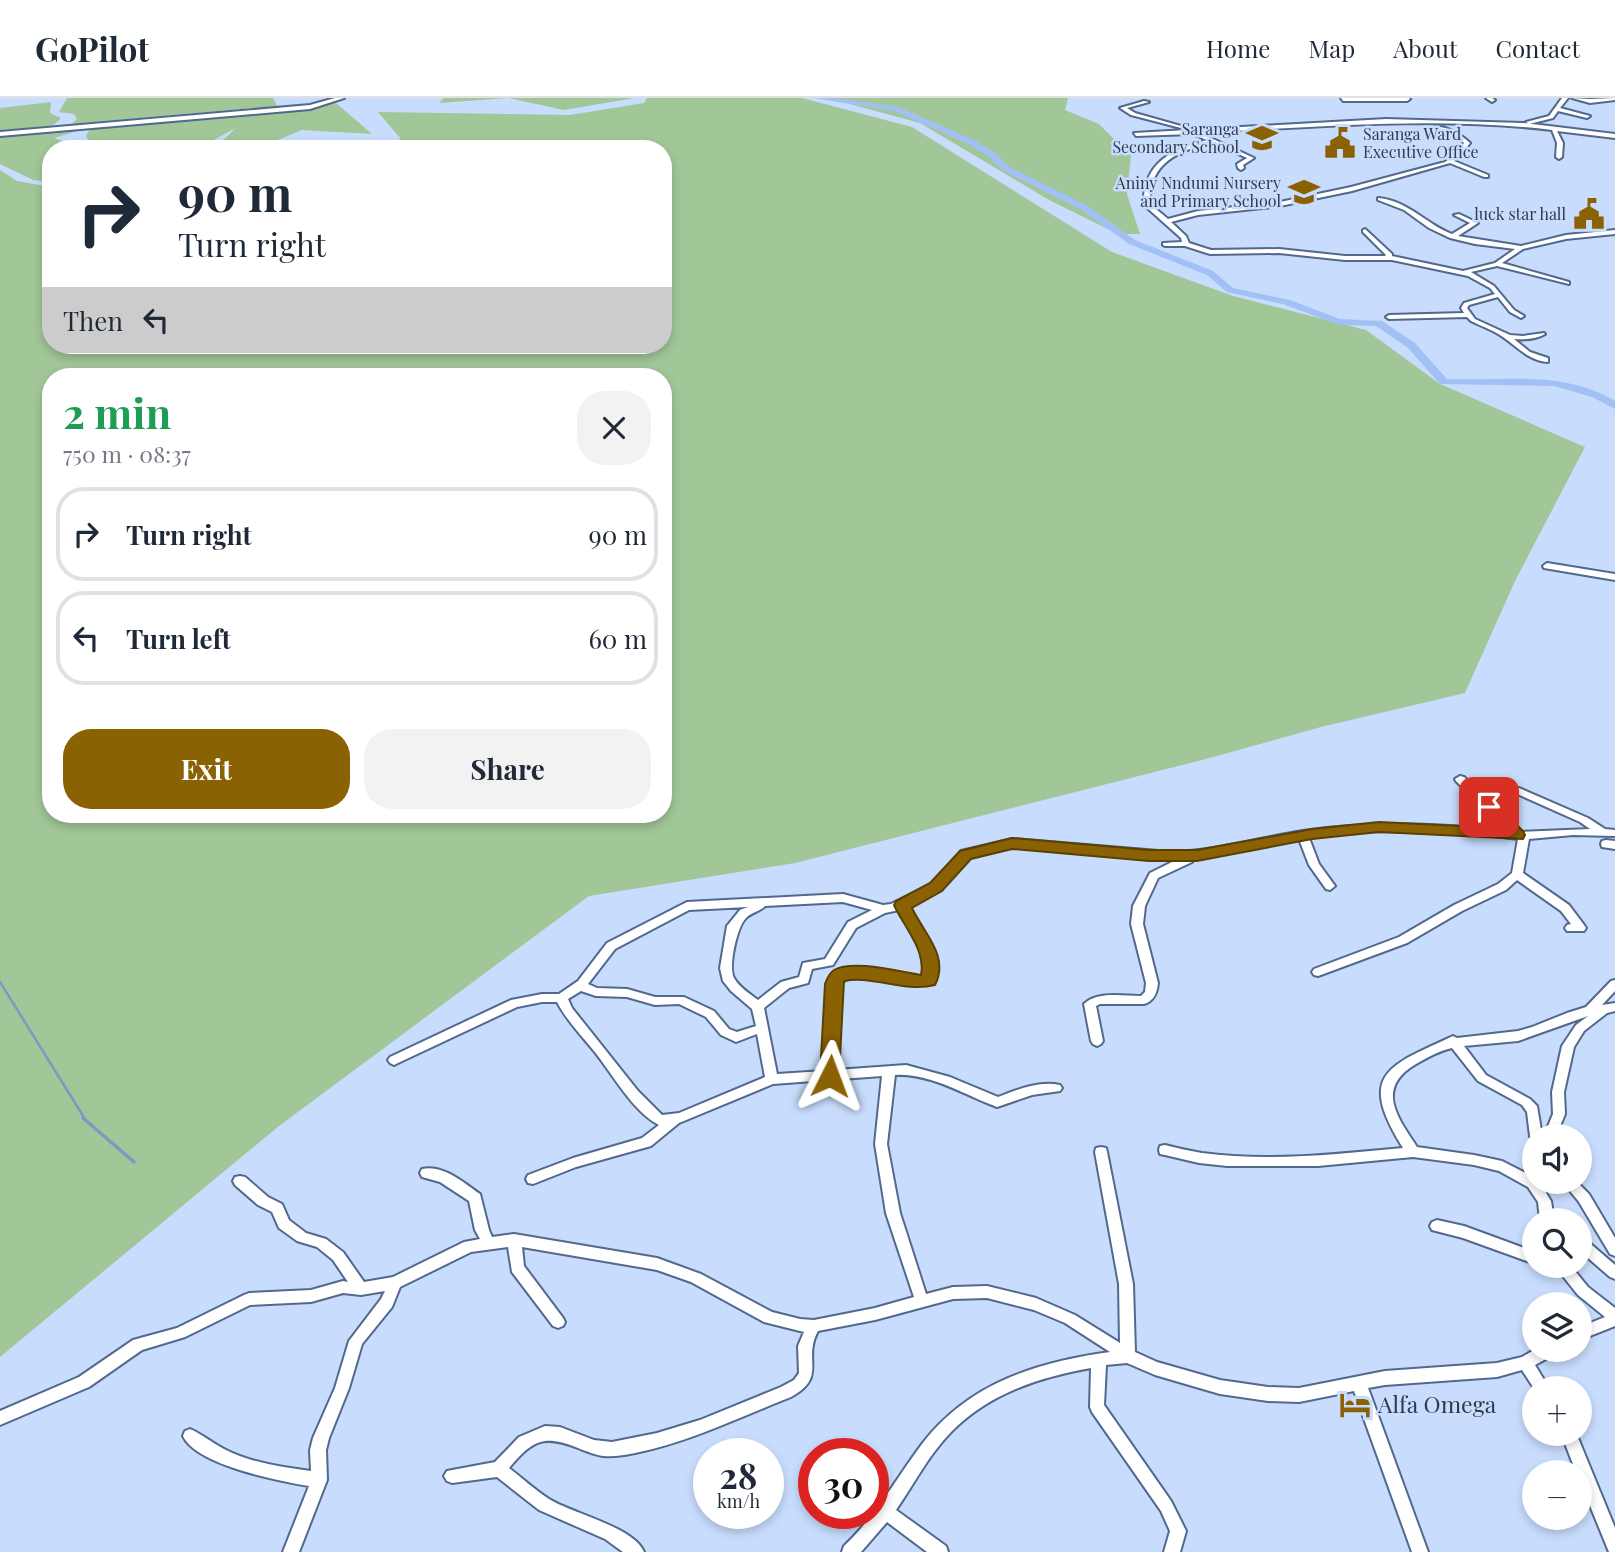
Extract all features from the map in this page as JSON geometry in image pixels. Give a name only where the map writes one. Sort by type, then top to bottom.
[{"type":"street","points":[[0,134],[310,107],[341,98]]},
{"type":"street","points":[[1523,125],[1551,117],[1565,98]]},
{"type":"street","points":[[1576,98],[1590,101],[1615,98]]},
{"type":"street","points":[[1343,99],[1407,99],[1406,112],[1409,122]]},
{"type":"street","points":[[1146,102],[1123,108],[1167,125],[1210,130]]},
{"type":"street","points":[[1558,109],[1587,116]]},
{"type":"street","points":[[1136,134],[1366,121],[1523,125],[1615,136]]},
{"type":"street","points":[[1167,222],[1198,213],[1311,198],[1450,161],[1464,149],[1466,140],[1425,123]]},
{"type":"street","points":[[1554,129],[1560,143],[1559,157]]},
{"type":"street","points":[[1193,132],[1251,158],[1240,164],[1241,168]]},
{"type":"street","points":[[1186,244],[1183,236],[1149,208],[1146,201],[1149,185],[1157,164],[1192,146],[1212,142]]},
{"type":"street","points":[[1450,161],[1486,176]]},
{"type":"street","points":[[1380,199],[1409,210],[1431,227],[1479,243],[1521,248]]},
{"type":"street","points":[[1455,235],[1475,223],[1457,215]]},
{"type":"street","points":[[1365,231],[1377,240],[1390,255],[1388,257]]},
{"type":"street","points":[[1465,272],[1497,264],[1521,248],[1566,237],[1615,232]]},
{"type":"street","points":[[1165,244],[1186,244],[1210,252],[1279,251],[1345,258],[1388,257],[1465,272],[1492,287],[1511,311],[1521,316]]},
{"type":"street","points":[[1497,264],[1567,283]]},
{"type":"street","points":[[1467,315],[1464,307],[1466,304],[1499,295]]},
{"type":"street","points":[[1389,317],[1467,315],[1503,334],[1528,353],[1545,360]]},
{"type":"street","points":[[1503,334],[1519,338],[1542,334]]},
{"type":"street","points":[[1547,566],[1615,575]]},
{"type":"street","points":[[1461,779],[1521,835]]},
{"type":"street","points":[[1519,791],[1584,820],[1601,831]]},
{"type":"street","points":[[758,1007],[785,985],[804,980],[810,965],[829,962],[852,925],[883,909],[902,905],[936,887],[965,855],[1012,843],[1149,856],[1197,855],[1303,835],[1379,827],[1462,829],[1521,835],[1601,831],[1615,833]]},
{"type":"street","points":[[1303,835],[1314,865],[1330,886]]},
{"type":"street","points":[[1318,972],[1404,940],[1445,915],[1502,887],[1517,874],[1521,835]]},
{"type":"street","points":[[1097,1041],[1090,1004],[1098,1000],[1138,1001],[1151,993],[1152,983],[1137,923],[1139,906],[1154,876],[1197,855]]},
{"type":"street","points":[[1517,874],[1565,908],[1580,928],[1571,929]]},
{"type":"street","points":[[394,1060],[515,1003],[561,998],[582,984],[611,946],[687,906],[843,898],[883,909]]},
{"type":"street","points":[[764,904],[744,914],[733,926],[726,968],[727,978],[735,988],[758,1007],[772,1079]]},
{"type":"street","points":[[830,1076],[834,984],[837,977],[841,974],[862,973],[920,981],[931,978],[931,966],[924,940],[912,928],[902,905]]},
{"type":"street","points":[[582,984],[583,987],[596,992],[627,993],[655,1001],[680,1000],[710,1014],[724,1032],[736,1037],[760,1028]]},
{"type":"street","points":[[1555,1124],[1559,1114],[1558,1092],[1568,1046],[1580,1028],[1603,1010],[1615,985]]},
{"type":"street","points":[[561,998],[570,1015],[599,1048],[637,1100],[660,1120],[676,1119]]},
{"type":"street","points":[[1413,1152],[1393,1117],[1387,1099],[1388,1085],[1394,1072],[1428,1050],[1453,1041],[1532,1032],[1603,1010]]},
{"type":"street","points":[[1453,1041],[1482,1078],[1526,1102],[1533,1110],[1535,1124]]},
{"type":"street","points":[[533,1179],[573,1163],[646,1142],[676,1119],[772,1079],[906,1070],[946,1080],[997,1102],[1032,1090],[1056,1088]]},
{"type":"street","points":[[889,1071],[881,1144],[893,1213],[922,1302]]},
{"type":"street","points":[[1165,1150],[1199,1158],[1269,1162],[1385,1157],[1413,1152],[1474,1160],[1502,1166],[1522,1175],[1540,1191],[1546,1208]]},
{"type":"street","points":[[1101,1152],[1126,1284],[1128,1356]]},
{"type":"street","points":[[427,1173],[444,1177],[475,1198],[488,1242]]},
{"type":"street","points":[[240,1181],[277,1208],[284,1224],[302,1237],[321,1243],[338,1256],[361,1289]]},
{"type":"street","points":[[1580,1194],[1615,1250]]},
{"type":"street","points":[[1437,1226],[1464,1232],[1522,1253]]},
{"type":"street","points":[[514,1240],[517,1268],[558,1322]]},
{"type":"street","points":[[0,1418],[85,1382],[138,1345],[187,1330],[248,1298],[311,1296],[343,1287],[361,1289],[395,1283],[469,1246],[514,1240],[657,1264],[696,1278],[769,1318],[784,1323],[814,1325],[953,1293],[987,1292],[1011,1297],[1070,1319],[1128,1356],[1155,1368],[1220,1387],[1268,1394],[1299,1395],[1385,1378],[1497,1370],[1525,1363],[1534,1376]]},
{"type":"street","points":[[1592,1253],[1615,1273]]},
{"type":"street","points":[[1570,1278],[1615,1317],[1592,1328]]},
{"type":"street","points":[[291,1552],[319,1480],[318,1450],[342,1388],[356,1341],[387,1303],[395,1283]]},
{"type":"street","points":[[452,1476],[499,1469],[523,1443],[543,1433],[552,1432],[593,1448],[611,1449],[679,1434],[786,1392],[799,1385],[806,1375],[803,1351],[814,1325]]},
{"type":"street","points":[[889,1507],[929,1447],[964,1408],[1013,1380],[1099,1359],[1128,1356]]},
{"type":"street","points":[[1099,1359],[1097,1407],[1166,1506],[1178,1531],[1172,1552]]},
{"type":"street","points":[[1359,1383],[1420,1552]]},
{"type":"street","points":[[190,1436],[205,1449],[239,1464],[274,1474],[319,1480]]},
{"type":"street","points":[[1573,1446],[1615,1547]]},
{"type":"street","points":[[499,1469],[544,1505],[611,1534],[636,1552]]},
{"type":"street","points":[[889,1514],[940,1552]]},
{"type":"street","points":[[850,1552],[871,1529]]},
{"type":"green space","points":[[67,98],[273,98],[277,106],[72,124],[77,119],[74,114],[59,112]]},
{"type":"green space","points":[[444,98],[508,98],[439,103]]},
{"type":"green space","points":[[508,98],[634,98],[564,110]]},
{"type":"green space","points":[[647,98],[802,98],[912,127],[1112,252],[1233,296],[1366,330],[1440,384],[1585,447],[1515,581],[1465,693],[1321,727],[1206,759],[795,863],[589,896],[279,1126],[0,1357],[0,170],[17,181],[42,185],[42,354],[672,354],[672,140],[398,140],[401,139],[378,112],[570,115],[644,103]]},
{"type":"green space","points":[[828,98],[1068,98],[1065,110],[1099,124],[1131,156],[1127,194],[1140,234],[1118,234],[1049,200],[920,123]]},
{"type":"green space","points":[[51,102],[50,113],[61,118],[56,123],[33,130],[0,131],[0,108]]},
{"type":"green space","points":[[336,103],[372,134],[302,130],[278,140],[223,140],[236,128],[214,140],[88,140],[86,136],[91,127]]},
{"type":"green space","points":[[84,129],[54,138],[59,140],[42,140],[42,181],[33,180],[0,164],[0,136]]},
{"type":"waterway","points":[[817,98],[896,109],[971,142],[991,154],[1005,168],[1083,207],[1132,242],[1210,273],[1230,290],[1286,302],[1339,322],[1378,323],[1411,345],[1444,382],[1554,383],[1576,387],[1615,406]]},
{"type":"waterway","points":[[0,982],[85,1119]]},
{"type":"waterway","points":[[83,1118],[134,1162]]},
{"type":"place","name":"Saranga Secondary School","points":[[1262,138]]},
{"type":"place","name":"Saranga Ward Executive Office","points":[[1340,143]]},
{"type":"place","name":"Aniny Nndumi Nursery and Primary School","points":[[1304,192]]},
{"type":"place","name":"luck star hall","points":[[1589,214]]},
{"type":"place","name":"Alfa Omega","points":[[1355,1405]]},
{"type":"route","points":[[830,1076],[834,984],[837,977],[841,974],[862,973],[929,980],[931,966],[926,945],[912,928],[902,905],[936,887],[965,855],[1012,843],[1149,856],[1197,855],[1312,834],[1379,827],[1462,829],[1517,835],[1489,807]]}]
